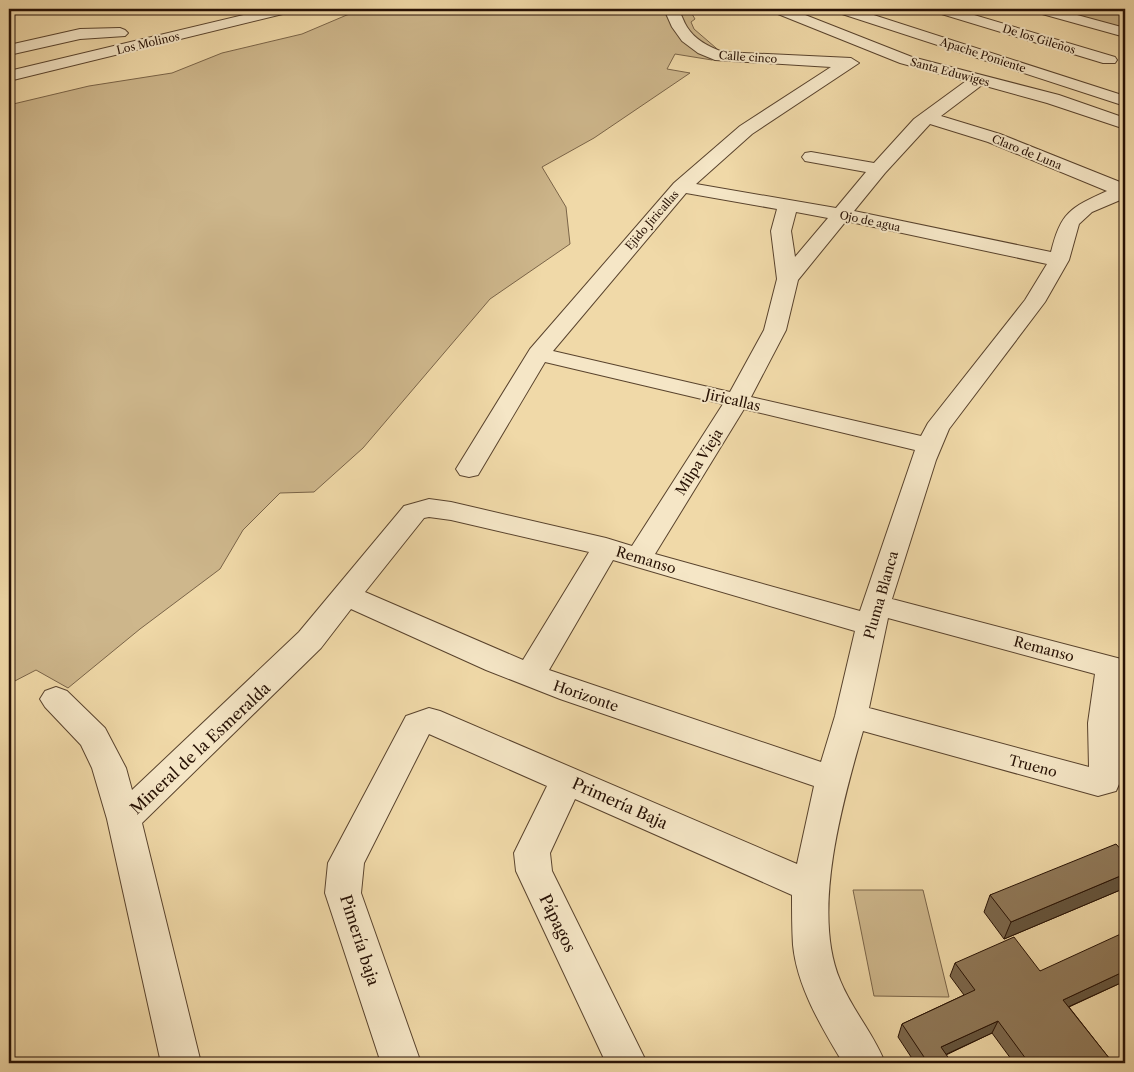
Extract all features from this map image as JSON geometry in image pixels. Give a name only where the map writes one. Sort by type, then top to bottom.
[{"type":"street","name":"Los Molinos","points":[[9,76],[286,9]]},
{"type":"street","name":"Calle cinco","points":[[671,9],[679,27],[693,43],[708,53],[721,57],[848,63]]},
{"type":"street","name":"Santa Eduwiges","points":[[778,9],[906,60],[1053,99],[1125,124]]},
{"type":"street","name":"Apache Poniente","points":[[841,9],[1125,101]]},
{"type":"street","points":[[1040,9],[1125,33]]},
{"type":"street","points":[[894,26],[930,12]]},
{"type":"street","name":"De los Gileños","points":[[930,12],[1109,60]]},
{"type":"street","points":[[9,50],[80,34],[120,33]]},
{"type":"street","points":[[1067,82],[1125,52]]},
{"type":"street","points":[[848,63],[906,60]]},
{"type":"street","name":"Ejido Jiricallas","points":[[469,469],[538,354],[681,187],[746,130],[848,63]]},
{"type":"street","name":"Milpa Vieja","points":[[638,559],[737,401],[775,330],[788,279],[878,168],[927,117],[978,80]]},
{"type":"street","name":"Claro de Luna","points":[[927,117],[994,138],[1124,191]]},
{"type":"street","points":[[811,157],[878,168]]},
{"type":"street","name":"Ojo de agua","points":[[681,187],[839,214],[1059,260]]},
{"type":"street","name":"Pluma Blanca","points":[[865,1063],[837,1017],[820,980],[812,946],[810,886],[829,844],[832,779],[851,716],[874,615],[928,445],[937,428],[1034,302],[1059,260],[1067,228],[1077,214],[1124,191]]},
{"type":"street","name":"Milpa Vieja","points":[[788,206],[780,232],[788,279]]},
{"type":"street","name":"Jiricallas","points":[[538,354],[928,445]]},
{"type":"street","name":"Remanso","points":[[418,509],[451,511],[606,548],[638,559],[874,615],[1119,669]]},
{"type":"street","name":"Mineral de la Esmeralda","points":[[181,1063],[124,820],[279,673],[310,640],[418,509]]},
{"type":"street","points":[[530,675],[606,548]]},
{"type":"street","name":"Horizonte","points":[[347,596],[571,691],[832,779]]},
{"type":"street","name":"Trueno","points":[[851,716],[1098,783],[1104,781],[1106,775],[1104,723],[1119,669]]},
{"type":"street","points":[[56,699],[94,737],[109,768],[124,820]]},
{"type":"street","name":"Primería Baja","points":[[429,720],[810,886]]},
{"type":"street","name":"Pimería baja","points":[[401,1063],[343,893],[343,876],[346,863],[417,725],[429,720]]},
{"type":"street","name":"Pápagos","points":[[567,780],[532,853],[532,862],[538,880],[627,1063]]},
{"type":"shaded area","points":[[361,9],[689,9],[695,19],[691,22],[694,29],[723,54],[712,60],[675,54],[667,69],[690,73],[594,138],[542,167],[566,207],[570,244],[490,299],[363,448],[314,492],[280,493],[243,530],[220,569],[140,629],[68,688],[36,670],[9,684],[9,105],[89,86],[172,73],[222,53],[302,34]]},
{"type":"shaded area","points":[[1055,9],[1112,9],[1125,20],[1125,28]]},
{"type":"shaded area","points":[[853,890],[923,890],[949,997],[874,996]]},
{"type":"building","points":[[1116,844],[1125,854],[1125,874],[1011,922],[990,895]]},
{"type":"building","points":[[1125,932],[1125,971],[1063,1000],[1113,1063],[1029,1063],[998,1021],[941,1047],[952,1063],[928,1063],[902,1024],[975,990],[955,963],[1014,937],[1040,971]]},
{"type":"building","points":[[1125,1057],[1125,1063],[1113,1063]]}]
